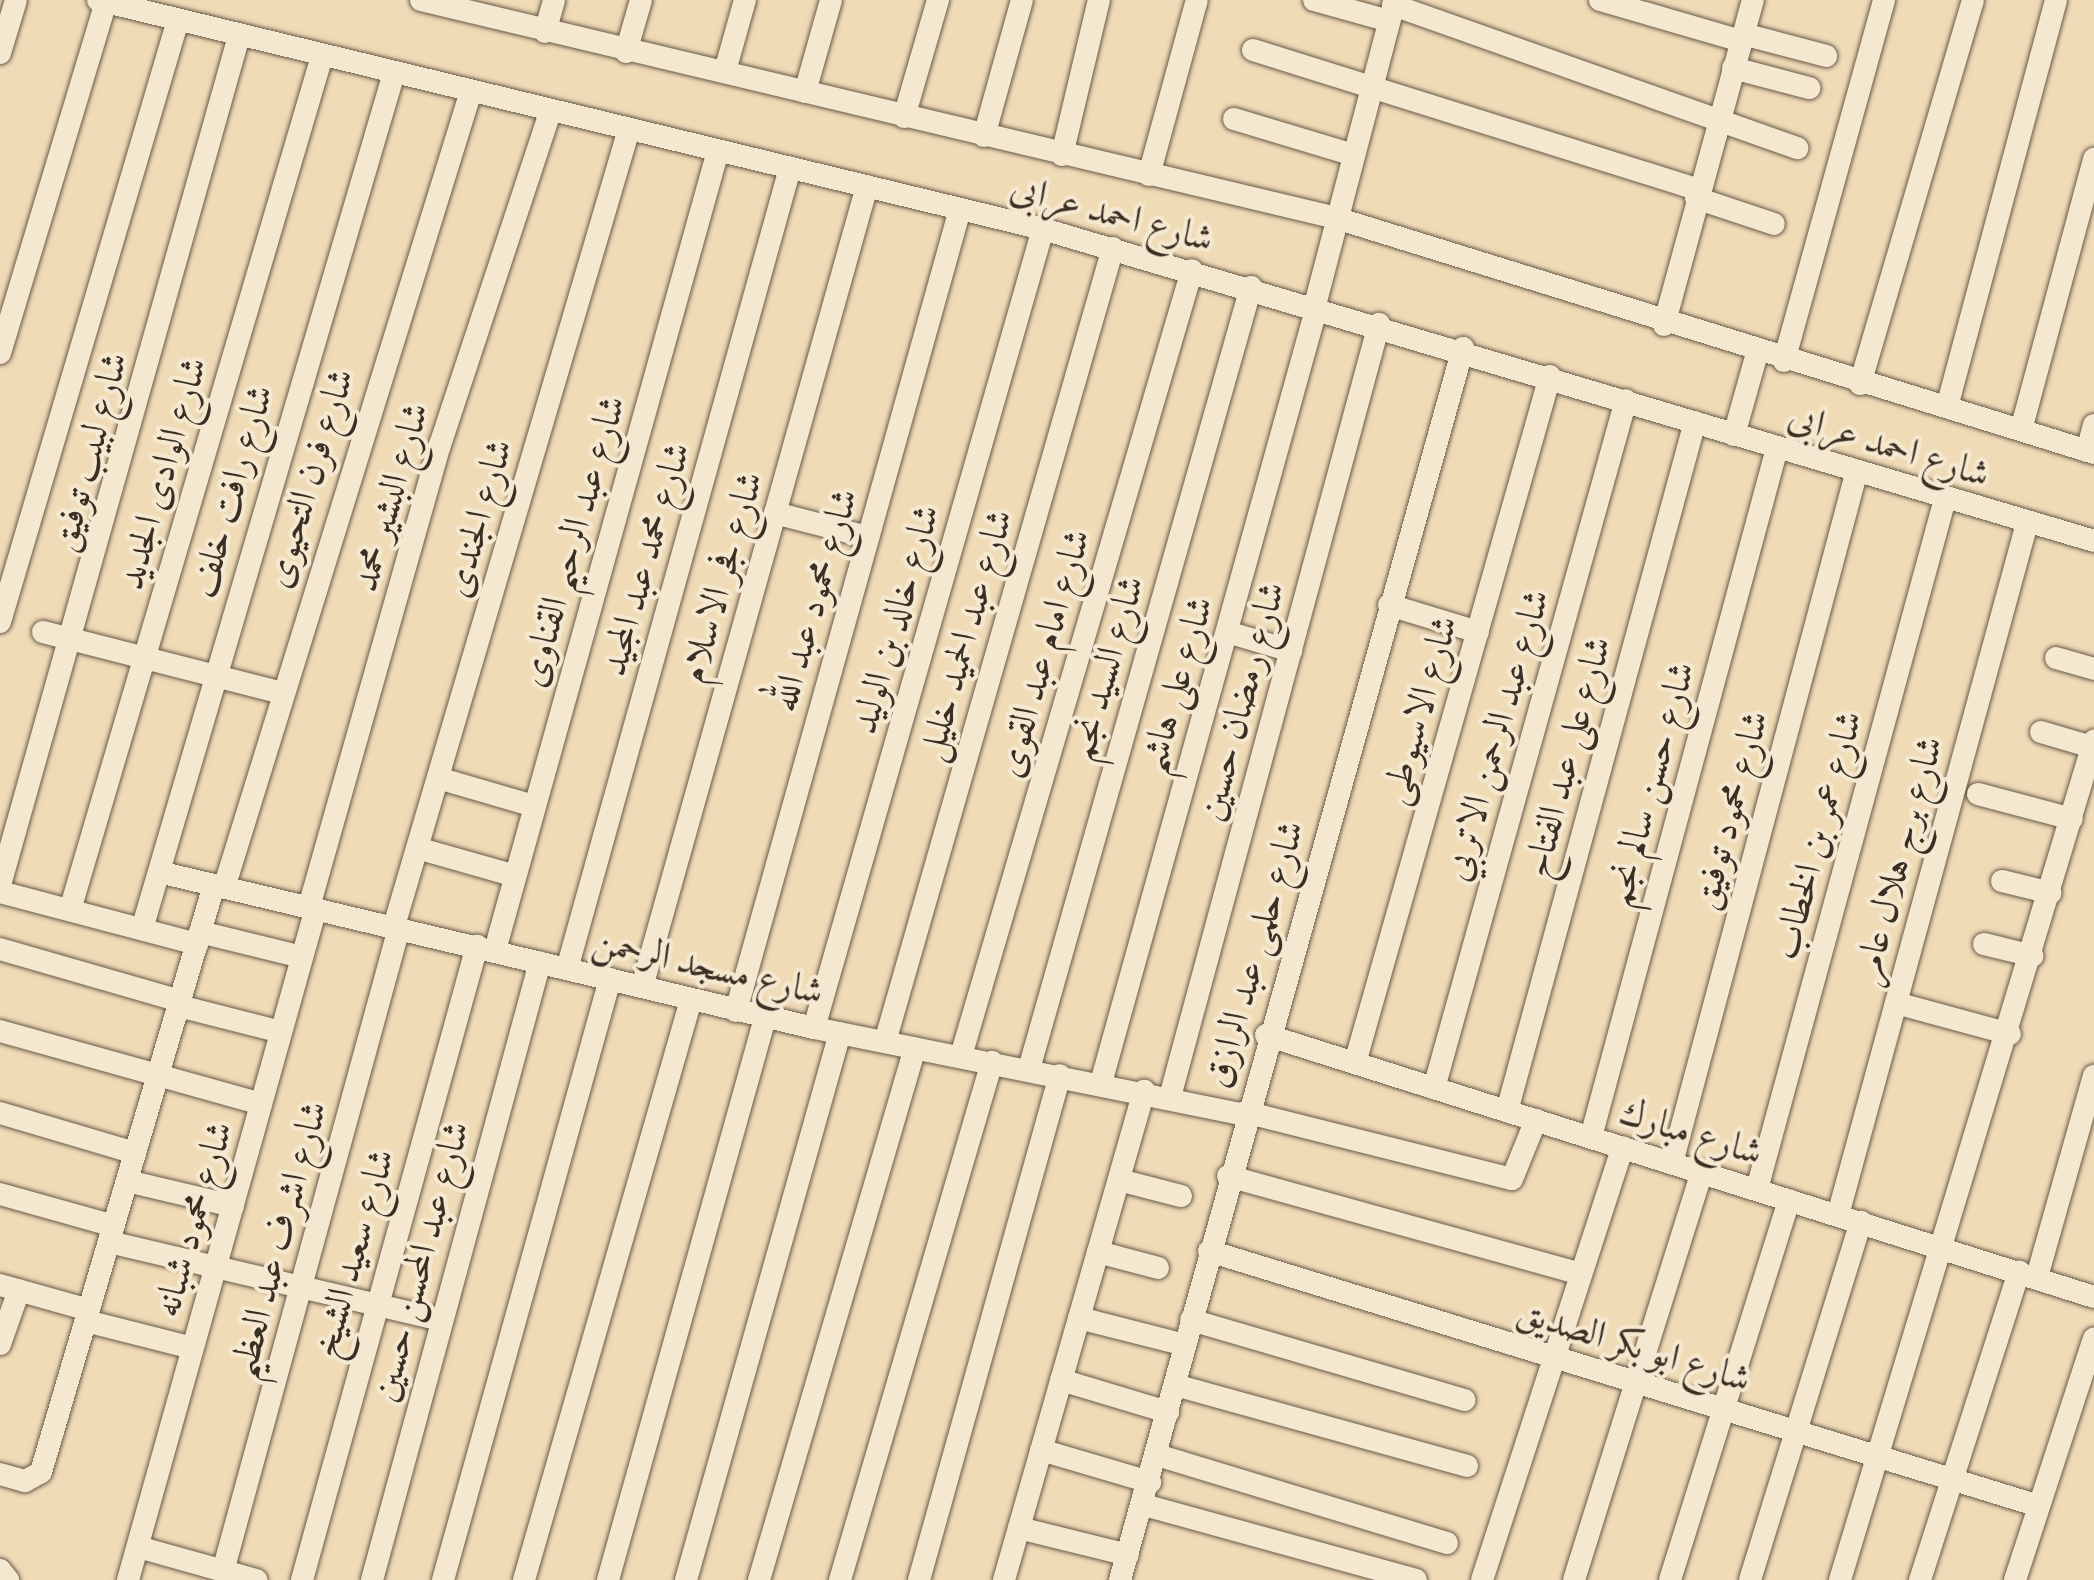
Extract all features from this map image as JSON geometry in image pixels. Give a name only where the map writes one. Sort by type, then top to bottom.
[{"type":"street","points":[[0,54],[16,0]]},
{"type":"street","name":"شارع احمد عرابى","points":[[421,0],[468,6],[545,32],[626,52],[725,72],[1336,218],[1664,325],[2090,452]]},
{"type":"street","points":[[545,32],[554,0]]},
{"type":"street","points":[[626,52],[641,0]]},
{"type":"street","points":[[725,72],[745,0]]},
{"type":"street","points":[[806,92],[831,0]]},
{"type":"street","points":[[904,116],[938,0]]},
{"type":"street","points":[[984,136],[1022,0]]},
{"type":"street","points":[[1062,154],[1100,0]]},
{"type":"street","points":[[1149,175],[1197,0]]},
{"type":"street","points":[[1314,0],[1392,9],[1797,148]]},
{"type":"street","points":[[1600,0],[1826,56]]},
{"type":"street","points":[[1664,325],[1752,0]]},
{"type":"street","points":[[1784,361],[1884,0]]},
{"type":"street","points":[[1860,384],[1973,0]]},
{"type":"street","points":[[1947,407],[2056,0]]},
{"type":"street","points":[[0,352],[102,1]]},
{"type":"street","name":"شارع احمد عرابى","points":[[102,1],[1043,229],[1462,348],[1856,474],[2094,541]]},
{"type":"street","name":"شارع على هاشم","points":[[1101,1083],[1316,306],[1392,9]]},
{"type":"street","points":[[0,622],[178,20]]},
{"type":"street","name":"شارع لبيب توفيق","points":[[0,888],[74,641],[239,36]]},
{"type":"street","points":[[1253,50],[1698,194],[1774,224]]},
{"type":"street","name":"شارع الوادى الجديد","points":[[70,910],[322,56]]},
{"type":"street","points":[[1733,68],[1810,88]]},
{"type":"street","name":"شارع رافت خلف","points":[[142,930],[394,73]]},
{"type":"street","name":"شارع فرن التحيوى","points":[[0,1474],[26,1481],[41,1472],[198,938],[282,693],[470,91]]},
{"type":"street","name":"شارع البشير محمد","points":[[312,908],[440,444],[551,110]]},
{"type":"street","points":[[1234,119],[1354,154]]},
{"type":"street","name":"شارع الجندى","points":[[397,927],[629,129]]},
{"type":"street","name":"شارع عبد الرحيم القناوى","points":[[486,948],[515,876],[718,151]]},
{"type":"street","points":[[2021,430],[2094,159]]},
{"type":"street","name":"شارع محمد عبد المجيد","points":[[567,968],[790,168]]},
{"type":"street","name":"شارع فجر الاسلام","points":[[642,988],[867,186]]},
{"type":"street","name":"شارع محمود عبد الله","points":[[736,1011],[960,208]]},
{"type":"street","name":"شارع خالد بن الوليد","points":[[814,1028],[1043,229]]},
{"type":"street","name":"شارع عبد الحميد خليل","points":[[885,1042],[1113,248]]},
{"type":"street","name":"شارع امام عبد القوى","points":[[961,1056],[1192,270]]},
{"type":"street","name":"شارع السيد نجم","points":[[1029,1069],[1251,287]]},
{"type":"street","name":"شارع رمضان حسين","points":[[1170,1097],[1379,324]]},
{"type":"street","name":"شارع حلمى عبد الرازق","points":[[1120,1580],[1147,1493],[1266,1035],[1462,348]]},
{"type":"street","points":[[1734,435],[1758,353]]},
{"type":"street","name":"شارع الاسيوطى","points":[[1356,1063],[1550,376]]},
{"type":"street","name":"شارع عبد الرحمن الاتربي","points":[[1434,1088],[1626,400]]},
{"type":"street","name":"شارع على عبد الفتاح","points":[[1507,1111],[1695,422]]},
{"type":"street","points":[[2090,452],[2094,425]]},
{"type":"street","name":"شارع حسن سالم نجم","points":[[1592,1137],[1777,448]]},
{"type":"street","name":"شارع محمود توفيق","points":[[1672,1163],[1856,474]]},
{"type":"street","name":"شارع عمر بن الخطاب","points":[[1757,1190],[1945,500]]},
{"type":"street","points":[[775,513],[868,537]]},
{"type":"street","name":"شارع برج هلال عامر","points":[[1838,1215],[2026,522]]},
{"type":"street","points":[[1389,605],[1478,632]]},
{"type":"street","points":[[44,632],[282,693]]},
{"type":"street","points":[[1227,632],[1291,651]]},
{"type":"street","points":[[2056,658],[2094,669]]},
{"type":"street","points":[[1840,1580],[1945,1249],[2093,744],[2041,732]]},
{"type":"street","points":[[438,778],[534,806]]},
{"type":"street","points":[[1978,794],[2072,819]]},
{"type":"street","points":[[417,848],[515,876]]},
{"type":"street","name":"شارع مسجد الرحمن","points":[[159,872],[765,1018],[1170,1097],[1512,1179],[1536,1120]]},
{"type":"street","points":[[2002,880],[2050,893]]},
{"type":"street","points":[[0,888],[142,930],[302,958]]},
{"type":"street","name":"شارع محمود شبانه","points":[[128,1580],[282,1032],[312,908]]},
{"type":"street","name":"شارع اشرف عبد العظيم","points":[[223,1571],[397,927]]},
{"type":"street","points":[[1984,944],[2032,956]]},
{"type":"street","name":"شارع سعيد الشيخ","points":[[302,1580],[374,1303],[486,948]]},
{"type":"street","points":[[0,949],[282,1032]]},
{"type":"street","name":"شارع عبد المحسن حسين","points":[[372,1580],[437,1319],[540,962]]},
{"type":"street","points":[[444,1580],[610,979]]},
{"type":"street","points":[[524,1580],[691,1000]]},
{"type":"street","points":[[1896,1002],[2010,1034]]},
{"type":"street","points":[[608,1580],[765,1018]]},
{"type":"street","points":[[0,1031],[261,1104]]},
{"type":"street","points":[[686,1580],[840,1034]]},
{"type":"street","name":"شارع مبارك","points":[[1266,1035],[2094,1297]]},
{"type":"street","points":[[759,1580],[915,1048]]},
{"type":"street","points":[[840,1580],[992,1062]]},
{"type":"street","points":[[919,1580],[1060,1075]]},
{"type":"street","points":[[1920,1580],[2094,1076]]},
{"type":"street","points":[[1004,1580],[1144,1092]]},
{"type":"street","points":[[0,1113],[135,1153]]},
{"type":"street","points":[[1482,1580],[1622,1147]]},
{"type":"street","points":[[1574,1580],[1702,1172]]},
{"type":"street","points":[[1228,1176],[1582,1274]]},
{"type":"street","points":[[1119,1180],[1181,1196]]},
{"type":"street","points":[[127,1182],[233,1206]]},
{"type":"street","points":[[0,1194],[111,1234],[216,1265],[437,1319]]},
{"type":"street","points":[[1670,1580],[1789,1200]]},
{"type":"street","points":[[1750,1580],[1861,1222]]},
{"type":"street","name":"شارع ابو بكر الصديق","points":[[1209,1251],[2039,1506]]},
{"type":"street","points":[[1098,1252],[1158,1268]]},
{"type":"street","points":[[0,1344],[9,1287],[194,1348]]},
{"type":"street","points":[[1080,1318],[1185,1346]]},
{"type":"street","points":[[1191,1320],[1465,1400]]},
{"type":"street","points":[[2015,1580],[2094,1339]]},
{"type":"street","points":[[1061,1380],[1168,1412]]},
{"type":"street","points":[[1174,1385],[1467,1466]]},
{"type":"street","points":[[1041,1450],[1147,1493],[1416,1580]]},
{"type":"street","points":[[1157,1455],[1446,1543]]},
{"type":"street","points":[[1019,1528],[1128,1555]]},
{"type":"street","points":[[138,1548],[256,1580]]},
{"type":"street","points":[[0,1570],[8,1580]]}]
